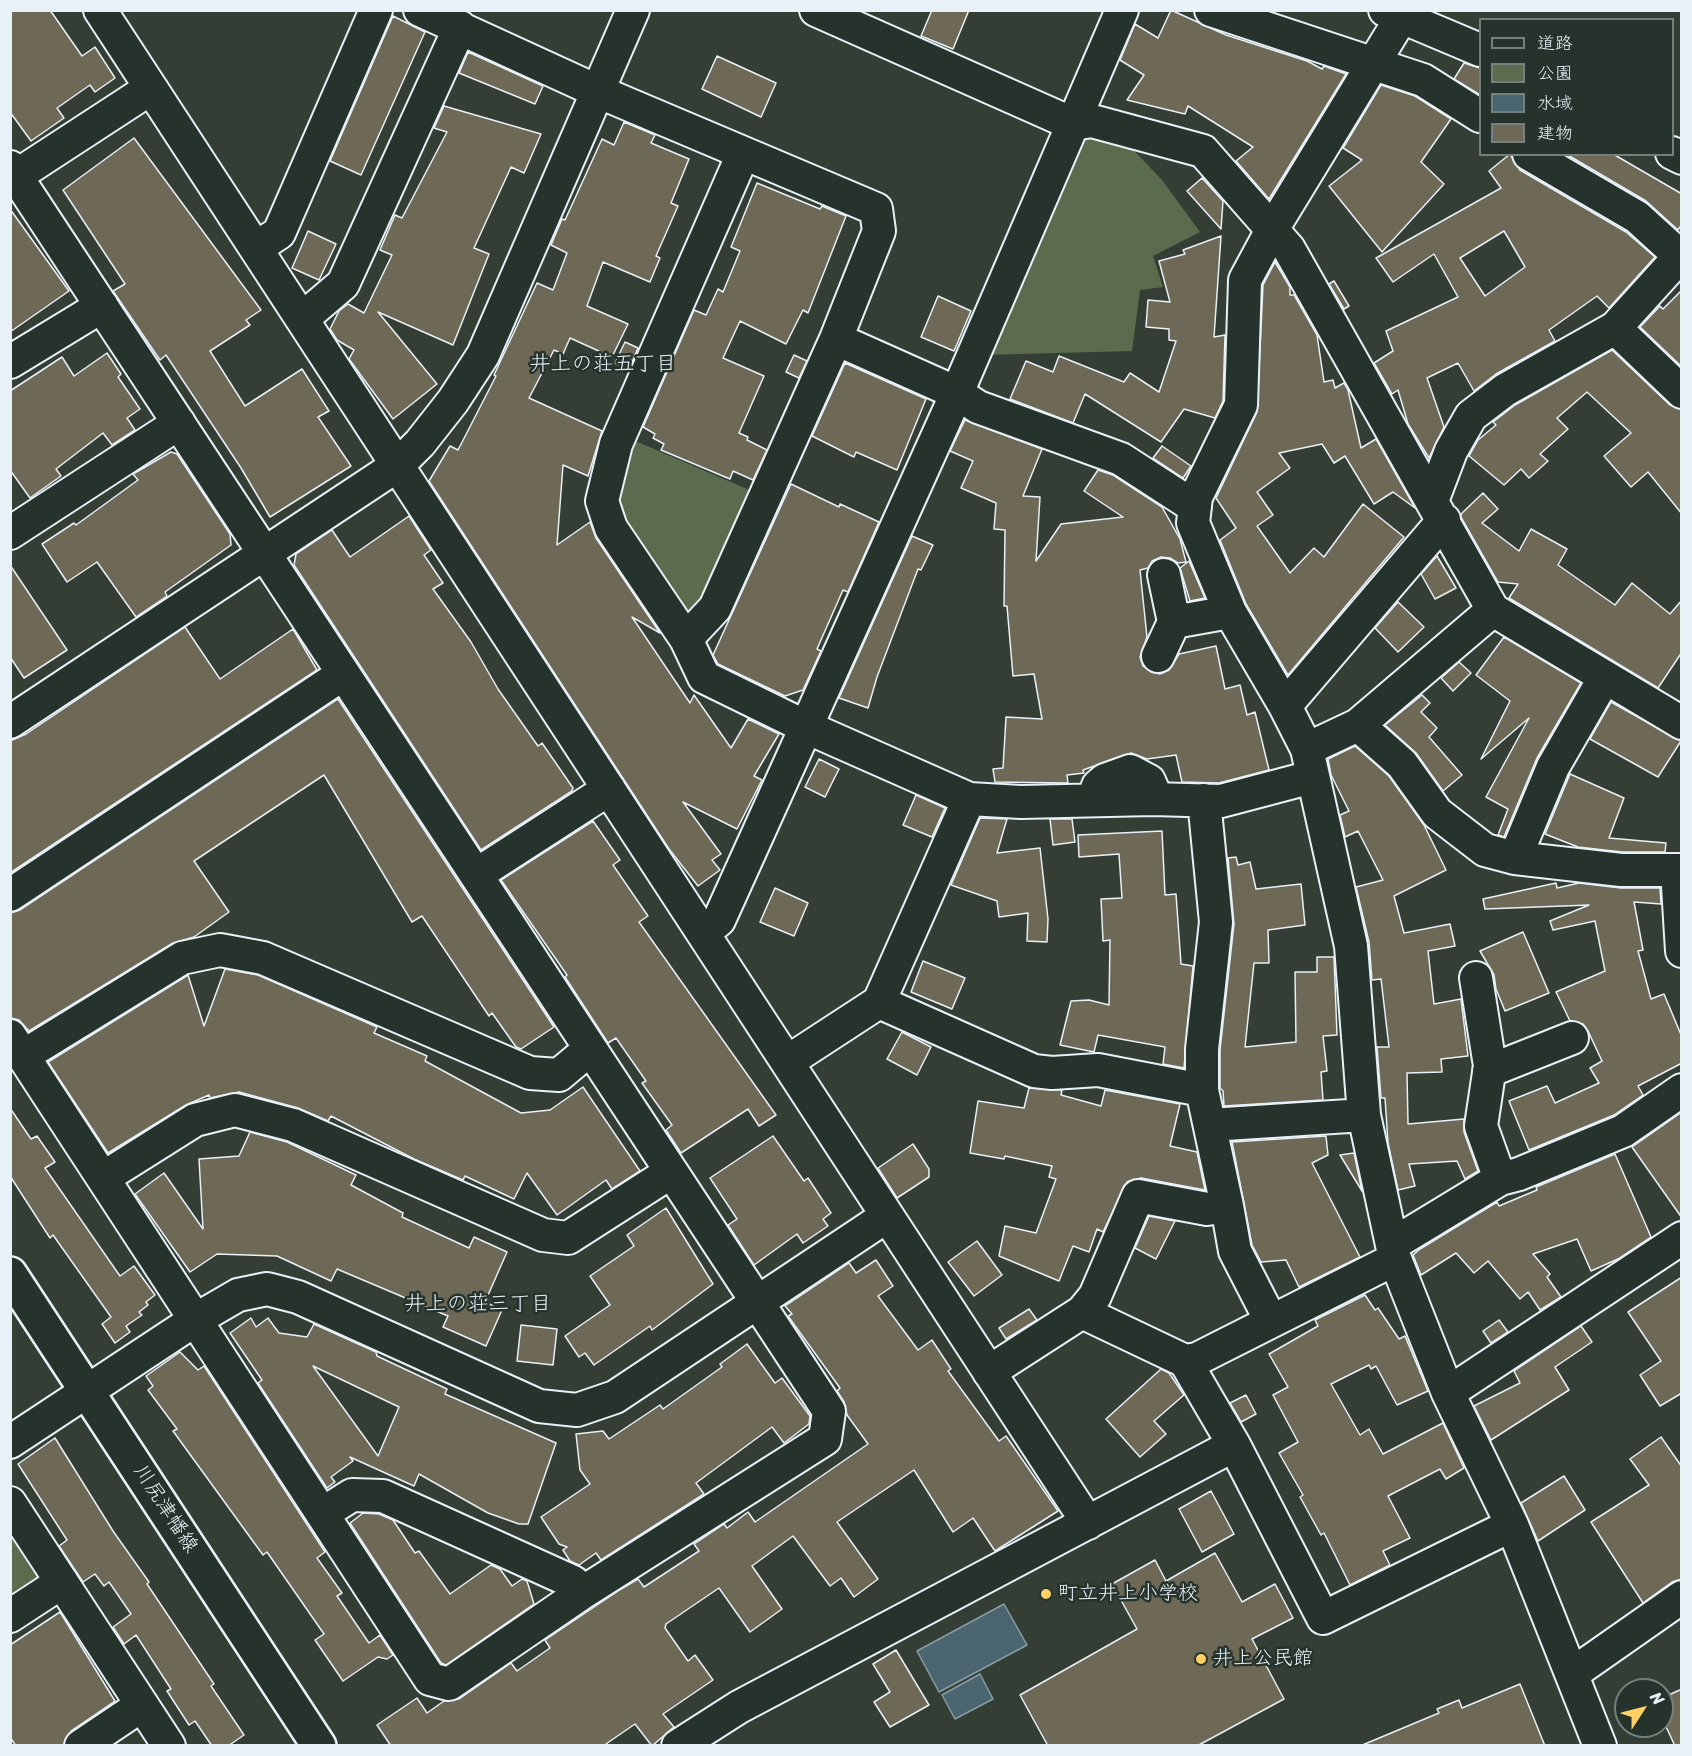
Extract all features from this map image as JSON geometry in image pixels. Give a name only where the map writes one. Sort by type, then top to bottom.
[{"type":"main road","name":"川尻津幡線","points":[[10,1274],[319,1746]]},
{"type":"street","points":[[100,10],[1088,1523]]},
{"type":"street","points":[[256,248],[279,233],[376,10]]},
{"type":"street","points":[[420,10],[597,91],[876,209],[879,231],[837,339],[714,608],[686,639]]},
{"type":"street","points":[[10,722],[398,465],[453,401],[483,355],[633,10]]},
{"type":"street","points":[[816,10],[1073,124],[1092,121],[1203,151],[1273,228],[1289,249],[1493,610],[1682,723]]},
{"type":"street","points":[[703,933],[719,920],[804,726],[957,393],[1122,10]]},
{"type":"street","points":[[1211,10],[1423,80],[1479,115]]},
{"type":"street","points":[[1479,50],[1398,13],[1375,64],[1273,228],[1245,280],[1241,405],[1196,496],[1192,523],[1230,612],[1285,706],[1310,763],[1351,946],[1364,1115],[1394,1251],[1448,1393],[1512,1525],[1600,1746]]},
{"type":"street","points":[[302,319],[344,284],[460,27]]},
{"type":"street","points":[[151,88],[13,175],[102,306],[829,1411],[825,1439],[582,1593],[450,1684],[430,1679],[17,1046],[182,958],[220,950],[263,958],[530,1072],[560,1075],[590,1049]]},
{"type":"street","points":[[743,154],[616,444],[602,501],[611,528],[686,639],[704,677],[804,726],[969,799],[1021,802],[1153,799],[1221,801],[1310,763],[1493,610]]},
{"type":"street","points":[[1285,706],[1438,511],[1451,451],[1470,416],[1505,390],[1615,328],[1681,256],[1638,216],[1533,156]]},
{"type":"street","points":[[10,362],[102,306]]},
{"type":"street","points":[[1615,328],[1682,392]]},
{"type":"street","points":[[837,339],[957,393],[978,407],[1121,459],[1195,507]]},
{"type":"street","points":[[10,533],[179,423]]},
{"type":"street","points":[[1158,656],[1174,622],[1164,575]]},
{"type":"street","points":[[1174,622],[1230,612]]},
{"type":"street","points":[[10,895],[343,674]]},
{"type":"street","points":[[1515,858],[1553,767],[1605,677]]},
{"type":"street","points":[[1358,725],[1402,764],[1437,813],[1485,850],[1515,858],[1621,870],[1679,870],[1682,951]]},
{"type":"street","points":[[476,875],[609,789]]},
{"type":"street","points":[[787,1062],[879,1002],[969,799]]},
{"type":"street","points":[[1204,800],[1216,922],[1202,1049],[1202,1090],[1235,1251],[1271,1321]]},
{"type":"street","points":[[1476,978],[1489,1071],[1481,1126],[1500,1179]]},
{"type":"street","points":[[879,1002],[1034,1071],[1052,1073],[1098,1070],[1202,1090]]},
{"type":"street","points":[[1489,1071],[1572,1038]]},
{"type":"street","points":[[1082,1312],[1185,1360],[1197,1359],[1271,1321],[1394,1251],[1500,1179],[1519,1174],[1623,1131],[1682,1090]]},
{"type":"street","points":[[103,1178],[195,1120],[235,1110],[293,1125],[552,1236],[568,1238],[671,1172]]},
{"type":"street","points":[[1210,1125],[1364,1115]]},
{"type":"street","points":[[989,1372],[1082,1312],[1095,1296],[1138,1196],[1207,1209],[1227,1206]]},
{"type":"street","points":[[10,1442],[195,1320],[238,1295],[267,1289],[298,1297],[539,1406],[577,1410],[615,1397],[887,1216]]},
{"type":"street","points":[[1448,1393],[1682,1238]]},
{"type":"street","points":[[1185,1360],[1234,1446],[1323,1618],[1512,1525]]},
{"type":"street","points":[[678,1746],[739,1707],[1234,1446]]},
{"type":"street","points":[[322,1514],[352,1495],[383,1496],[573,1581],[582,1593]]},
{"type":"street","points":[[10,1503],[169,1746]]},
{"type":"street","points":[[10,1616],[62,1582]]},
{"type":"street","points":[[1572,1674],[1682,1596]]},
{"type":"street","points":[[81,1746],[142,1705]]},
{"type":"green space","points":[[1085,128],[1121,137],[1162,180],[1200,232],[1153,256],[1163,287],[1140,290],[1132,351],[983,355]]},
{"type":"green space","points":[[626,437],[759,494],[710,604],[685,629],[610,499]]},
{"type":"green space","points":[[10,1524],[43,1572],[40,1588],[10,1608]]},
{"type":"water","points":[[1004,1604],[1027,1645],[939,1692],[917,1651]]},
{"type":"water","points":[[980,1674],[993,1699],[955,1719],[942,1695]]},
{"type":"building","points":[[10,10],[50,10],[82,56],[95,47],[115,78],[95,92],[90,85],[57,108],[64,118],[31,141],[10,112]]},
{"type":"building","points":[[932,10],[969,10],[953,49],[921,36]]},
{"type":"building","points":[[1171,10],[1226,35],[1307,61],[1322,69],[1324,66],[1346,74],[1269,199],[1236,161],[1253,147],[1188,106],[1185,114],[1127,100],[1144,75],[1120,60],[1135,24],[1158,38]]},
{"type":"building","points":[[393,16],[425,32],[361,175],[330,161]]},
{"type":"building","points":[[468,52],[543,86],[535,104],[459,73]]},
{"type":"building","points":[[717,56],[776,83],[761,117],[702,89]]},
{"type":"building","points":[[1464,63],[1479,68],[1479,94],[1454,79]]},
{"type":"building","points":[[1381,85],[1415,96],[1451,119],[1421,162],[1444,184],[1382,252],[1329,186],[1362,160],[1343,148]]},
{"type":"building","points":[[444,106],[541,134],[524,173],[511,167],[474,248],[489,254],[453,345],[378,312],[437,384],[393,419],[349,359],[354,350],[337,340],[330,329],[339,311],[348,304],[364,313],[392,255],[380,250],[395,215],[402,218],[447,132],[434,128]]},
{"type":"building","points":[[624,122],[655,135],[651,143],[689,159],[671,203],[678,206],[656,256],[660,258],[650,282],[603,262],[587,306],[628,324],[612,357],[570,338],[563,354],[554,350],[529,398],[602,431],[588,476],[563,465],[557,545],[590,522],[596,538],[660,633],[632,617],[690,703],[694,695],[731,748],[748,719],[779,734],[754,776],[762,780],[737,829],[683,802],[721,854],[712,860],[720,870],[698,886],[669,849],[429,481],[450,446],[458,450],[496,376],[494,375],[537,283],[553,290],[567,253],[551,245],[602,139],[614,145]]},
{"type":"building","points":[[134,138],[261,310],[246,320],[250,325],[210,351],[245,406],[302,369],[329,411],[318,417],[351,466],[270,517],[241,468],[166,355],[160,360],[113,291],[125,284],[63,190]]},
{"type":"building","points":[[1508,156],[1511,156],[1520,170],[1626,232],[1655,257],[1609,308],[1597,296],[1549,330],[1555,341],[1496,374],[1474,391],[1458,363],[1427,378],[1444,427],[1429,458],[1408,424],[1398,390],[1392,394],[1374,363],[1393,351],[1386,331],[1458,297],[1434,254],[1393,282],[1376,258],[1501,188],[1489,171]],"holes":[[[1504,231],[1525,267],[1485,296],[1460,258]]]},
{"type":"building","points":[[1569,156],[1616,156],[1682,194],[1682,224],[1678,230],[1646,201]]},
{"type":"building","points":[[1202,178],[1223,201],[1221,229],[1187,191]]},
{"type":"building","points":[[757,183],[820,209],[822,206],[846,216],[808,313],[803,310],[786,344],[740,321],[723,358],[764,376],[739,433],[748,437],[747,440],[767,450],[753,480],[733,471],[730,479],[661,450],[664,444],[653,438],[655,434],[643,427],[694,310],[706,315],[718,289],[723,292],[740,251],[731,247]]},
{"type":"building","points":[[10,209],[69,291],[10,332]]},
{"type":"building","points":[[308,231],[336,244],[319,280],[292,268]]},
{"type":"building","points":[[1221,236],[1214,337],[1225,335],[1223,401],[1215,418],[1184,409],[1161,442],[1085,394],[1073,423],[1010,399],[1026,361],[1053,372],[1059,356],[1124,382],[1130,373],[1159,392],[1176,341],[1169,340],[1169,329],[1146,327],[1148,300],[1170,302],[1159,261],[1185,254],[1183,250]]},
{"type":"building","points":[[1275,262],[1290,287],[1290,295],[1294,295],[1317,335],[1324,382],[1333,380],[1335,388],[1344,383],[1348,390],[1361,448],[1376,439],[1415,508],[1393,492],[1374,504],[1345,456],[1334,463],[1322,444],[1279,453],[1290,468],[1257,492],[1273,515],[1257,526],[1290,573],[1314,548],[1324,557],[1363,504],[1404,537],[1288,675],[1246,604],[1220,540],[1236,528],[1216,498],[1257,412],[1263,285]]},
{"type":"building","points":[[1334,281],[1349,306],[1344,309],[1329,284]]},
{"type":"building","points":[[1682,290],[1682,367],[1640,327],[1660,306],[1663,309]]},
{"type":"building","points":[[938,296],[971,311],[954,351],[921,337]]},
{"type":"building","points":[[625,342],[638,348],[629,370],[615,363]]},
{"type":"building","points":[[1612,350],[1670,405],[1682,409],[1682,514],[1648,472],[1631,487],[1604,456],[1631,433],[1587,392],[1557,418],[1568,429],[1540,454],[1548,461],[1529,478],[1521,469],[1504,485],[1469,456],[1478,440],[1496,425],[1493,422],[1515,405]]},
{"type":"building","points":[[107,353],[121,374],[118,377],[140,409],[127,418],[135,430],[112,445],[103,433],[56,469],[61,476],[30,498],[10,470],[10,391],[62,357],[74,376]]},
{"type":"building","points":[[794,355],[807,361],[799,378],[786,372]]},
{"type":"building","points":[[845,363],[926,399],[897,470],[856,452],[854,457],[812,436]]},
{"type":"building","points":[[965,420],[1042,449],[1023,496],[1040,497],[1036,561],[1061,524],[1123,517],[1084,491],[1098,470],[1113,475],[1162,507],[1180,539],[1186,562],[1178,563],[1170,558],[1161,557],[1152,561],[1148,568],[1140,570],[1147,637],[1140,657],[1143,666],[1151,672],[1160,674],[1169,670],[1179,654],[1216,646],[1225,689],[1240,685],[1247,715],[1255,712],[1269,770],[1219,783],[1182,782],[1176,755],[1147,759],[1131,753],[1083,770],[1084,773],[1067,775],[1068,783],[995,782],[993,769],[1003,768],[1006,717],[1042,719],[1034,674],[1013,676],[1007,606],[1004,606],[1005,530],[994,529],[996,503],[961,488],[973,461],[950,451]]},
{"type":"building","points":[[1162,446],[1191,466],[1183,478],[1153,458]]},
{"type":"building","points":[[171,452],[177,454],[230,534],[231,545],[165,592],[167,596],[136,617],[97,562],[67,582],[42,544],[74,523],[76,525],[138,480],[133,474]]},
{"type":"building","points":[[791,484],[839,507],[840,504],[879,522],[848,592],[843,590],[817,649],[821,651],[803,690],[785,696],[718,664],[713,655]]},
{"type":"building","points":[[1483,493],[1498,509],[1482,523],[1519,551],[1531,529],[1567,549],[1558,565],[1615,605],[1632,583],[1670,614],[1682,600],[1682,652],[1658,688],[1509,598],[1518,584],[1498,582],[1461,517],[1461,514]]},
{"type":"building","points":[[409,516],[431,550],[424,555],[443,583],[433,589],[471,642],[498,689],[538,746],[542,743],[573,788],[572,791],[481,850],[294,565],[296,554],[332,530],[350,557]]},
{"type":"building","points":[[912,536],[933,545],[921,570],[918,569],[877,677],[868,708],[839,698]]},
{"type":"building","points":[[1437,556],[1456,588],[1435,599],[1421,574]]},
{"type":"building","points":[[1189,561],[1205,598],[1190,601],[1180,568]]},
{"type":"building","points":[[10,565],[67,650],[24,678],[10,657]]},
{"type":"building","points":[[1398,602],[1424,627],[1398,652],[1375,628]]},
{"type":"building","points":[[185,627],[220,679],[293,629],[317,670],[10,873],[10,741],[26,734]]},
{"type":"building","points":[[1504,637],[1581,683],[1537,758],[1504,837],[1498,835],[1508,809],[1486,797],[1529,718],[1481,759],[1510,701],[1476,675]]},
{"type":"building","points":[[1459,662],[1471,673],[1453,691],[1441,678]]},
{"type":"building","points":[[1422,695],[1430,703],[1421,712],[1437,728],[1429,737],[1462,775],[1443,791],[1416,753],[1385,725]]},
{"type":"building","points":[[338,699],[554,1027],[521,1049],[516,1047],[492,1013],[489,1016],[422,916],[412,922],[324,775],[194,861],[229,912],[194,937],[173,943],[29,1031],[19,1020],[11,1018],[10,913],[20,910]]},
{"type":"building","points":[[1611,702],[1681,741],[1658,777],[1590,739]]},
{"type":"building","points":[[1355,746],[1389,776],[1424,825],[1446,870],[1394,896],[1404,933],[1450,924],[1455,946],[1428,951],[1434,1004],[1461,999],[1468,1056],[1441,1059],[1442,1072],[1407,1073],[1408,1124],[1464,1119],[1464,1132],[1478,1171],[1465,1179],[1457,1161],[1409,1164],[1415,1186],[1398,1190],[1388,1143],[1385,1098],[1381,1098],[1377,1047],[1389,1047],[1381,979],[1372,980],[1369,942],[1356,887],[1383,880],[1358,831],[1345,837],[1340,815],[1349,811],[1331,775],[1328,759]]},
{"type":"building","points":[[819,759],[839,769],[825,797],[805,787]]},
{"type":"building","points":[[1570,774],[1624,798],[1609,838],[1666,843],[1665,852],[1622,852],[1578,847],[1545,834]]},
{"type":"building","points":[[916,795],[945,808],[932,837],[903,825]]},
{"type":"building","points":[[980,818],[1007,819],[997,853],[1040,848],[1048,919],[1047,942],[1027,941],[1028,913],[999,917],[997,901],[951,885]]},
{"type":"building","points":[[1050,819],[1072,819],[1075,842],[1053,845]]},
{"type":"building","points":[[593,821],[620,860],[613,865],[648,916],[639,922],[776,1115],[759,1126],[748,1109],[681,1153],[666,1130],[672,1125],[642,1083],[646,1081],[616,1038],[608,1043],[565,977],[567,975],[501,880]]},
{"type":"building","points":[[1162,831],[1165,895],[1176,894],[1181,964],[1193,966],[1184,1068],[1163,1064],[1165,1047],[1098,1035],[1094,1052],[1060,1045],[1071,1001],[1089,1000],[1109,1005],[1110,940],[1103,941],[1101,899],[1122,898],[1119,854],[1079,857],[1078,835]]},
{"type":"building","points":[[1236,857],[1238,865],[1250,862],[1256,889],[1301,884],[1305,925],[1268,930],[1269,963],[1254,963],[1245,1047],[1296,1042],[1295,972],[1317,972],[1317,957],[1334,957],[1337,1035],[1323,1036],[1327,1071],[1321,1072],[1323,1100],[1224,1106],[1223,1091],[1220,1088],[1220,1050],[1234,924],[1228,858]]},
{"type":"building","points":[[1556,883],[1557,888],[1579,883],[1621,888],[1660,888],[1661,904],[1634,902],[1643,950],[1638,951],[1651,999],[1664,994],[1682,1037],[1682,1063],[1638,1086],[1643,1095],[1614,1115],[1529,1150],[1509,1101],[1547,1086],[1555,1103],[1599,1083],[1590,1068],[1602,1061],[1588,1031],[1583,1024],[1570,1021],[1556,992],[1605,971],[1595,921],[1553,930],[1550,921],[1589,905],[1485,909],[1483,899]]},
{"type":"building","points":[[775,888],[808,903],[794,936],[760,922]]},
{"type":"building","points":[[1523,932],[1549,993],[1505,1011],[1496,989],[1494,975],[1480,951]]},
{"type":"building","points":[[923,961],[965,978],[952,1009],[911,992]]},
{"type":"building","points":[[225,969],[258,975],[377,1027],[374,1033],[427,1056],[425,1061],[521,1113],[550,1110],[583,1087],[640,1171],[612,1189],[606,1180],[557,1215],[527,1173],[514,1199],[465,1176],[463,1180],[414,1159],[331,1116],[328,1121],[298,1108],[239,1092],[210,1098],[209,1095],[186,1105],[108,1153],[48,1062],[188,975],[204,1026]]},
{"type":"building","points":[[902,1032],[931,1047],[917,1075],[887,1059]]},
{"type":"building","points":[[1029,1088],[1062,1090],[1061,1095],[1101,1106],[1105,1090],[1180,1104],[1170,1146],[1197,1152],[1205,1190],[1141,1178],[1127,1182],[1103,1232],[1097,1229],[1089,1252],[1073,1246],[1059,1281],[999,1256],[1005,1226],[1036,1233],[1056,1179],[1049,1177],[1052,1166],[1005,1156],[1004,1159],[970,1153],[978,1101],[1024,1108]]},
{"type":"building","points":[[10,1108],[31,1139],[37,1136],[55,1162],[45,1168],[120,1276],[134,1266],[155,1295],[139,1312],[142,1315],[126,1326],[130,1332],[115,1343],[102,1324],[111,1317],[53,1235],[50,1238],[10,1176]]},
{"type":"building","points":[[1682,1112],[1682,1218],[1632,1147]]},
{"type":"building","points":[[250,1132],[287,1142],[356,1175],[351,1185],[403,1213],[402,1217],[469,1248],[474,1237],[507,1252],[485,1302],[502,1310],[486,1346],[443,1327],[448,1316],[337,1269],[331,1281],[277,1256],[217,1254],[190,1272],[135,1194],[164,1173],[203,1229],[199,1159],[239,1156]]},
{"type":"building","points":[[773,1136],[804,1181],[808,1178],[831,1213],[823,1219],[828,1226],[803,1243],[797,1234],[754,1265],[728,1225],[737,1219],[710,1178]]},
{"type":"building","points":[[1326,1136],[1328,1155],[1312,1163],[1360,1257],[1299,1287],[1286,1260],[1261,1262],[1252,1245],[1232,1142]]},
{"type":"building","points":[[913,1144],[929,1169],[929,1177],[897,1198],[878,1168]]},
{"type":"building","points":[[1354,1153],[1362,1191],[1340,1155]]},
{"type":"building","points":[[1615,1154],[1651,1237],[1618,1259],[1591,1271],[1577,1239],[1533,1254],[1550,1274],[1547,1277],[1561,1297],[1540,1310],[1528,1292],[1520,1299],[1488,1261],[1474,1273],[1456,1253],[1421,1275],[1413,1255],[1420,1249],[1497,1202],[1499,1206],[1537,1190],[1536,1187]]},
{"type":"building","points":[[666,1208],[713,1284],[652,1330],[650,1326],[594,1365],[585,1353],[579,1357],[565,1336],[610,1305],[590,1276],[634,1246],[627,1235]]},
{"type":"building","points":[[1149,1216],[1175,1221],[1156,1259],[1135,1248]]},
{"type":"building","points":[[977,1241],[1002,1275],[974,1296],[948,1262]]},
{"type":"building","points":[[876,1260],[893,1286],[878,1296],[918,1350],[932,1340],[951,1369],[948,1371],[999,1441],[1006,1436],[1058,1511],[995,1551],[973,1518],[953,1532],[914,1470],[837,1522],[878,1579],[854,1597],[841,1578],[830,1586],[793,1536],[752,1566],[782,1609],[750,1632],[719,1588],[666,1624],[665,1628],[688,1661],[695,1655],[713,1680],[663,1714],[674,1727],[652,1746],[635,1724],[603,1746],[391,1746],[377,1725],[417,1698],[427,1713],[444,1701],[459,1699],[511,1663],[517,1671],[550,1648],[545,1640],[621,1589],[638,1579],[644,1587],[699,1551],[694,1544],[724,1524],[727,1528],[748,1512],[755,1522],[868,1444],[847,1415],[844,1402],[837,1391],[840,1388],[788,1316],[792,1314],[785,1306],[849,1263],[856,1273]]},
{"type":"building","points":[[1682,1277],[1682,1393],[1660,1406],[1640,1375],[1661,1361],[1628,1312]]},
{"type":"building","points":[[1365,1295],[1375,1310],[1378,1308],[1399,1339],[1405,1336],[1428,1391],[1397,1405],[1376,1366],[1371,1369],[1369,1365],[1331,1384],[1360,1435],[1369,1429],[1383,1454],[1443,1423],[1464,1468],[1446,1479],[1440,1469],[1388,1496],[1410,1538],[1383,1551],[1390,1565],[1350,1585],[1324,1533],[1321,1535],[1300,1497],[1303,1495],[1279,1453],[1298,1442],[1273,1395],[1288,1387],[1269,1354],[1318,1326],[1315,1320]]},
{"type":"building","points":[[1029,1309],[1037,1320],[1006,1339],[999,1328]]},
{"type":"building","points":[[251,1318],[256,1327],[268,1318],[279,1333],[307,1337],[314,1324],[376,1352],[377,1356],[447,1389],[445,1394],[556,1443],[528,1524],[519,1524],[488,1513],[419,1474],[414,1486],[350,1457],[353,1461],[331,1477],[335,1482],[327,1488],[258,1383],[262,1380],[230,1333]],"holes":[[[313,1366],[399,1407],[378,1456]]]},
{"type":"building","points":[[1499,1320],[1508,1332],[1491,1343],[1483,1331]]},
{"type":"building","points":[[521,1325],[557,1329],[553,1365],[517,1361]]},
{"type":"building","points":[[1581,1326],[1592,1342],[1555,1367],[1569,1390],[1491,1440],[1474,1406],[1520,1383],[1514,1371]]},
{"type":"building","points":[[747,1344],[775,1383],[782,1378],[810,1416],[809,1424],[784,1443],[772,1427],[696,1483],[704,1494],[601,1560],[596,1553],[579,1565],[570,1561],[563,1550],[567,1547],[559,1544],[541,1517],[590,1484],[580,1470],[576,1434],[603,1431],[609,1439],[660,1405],[663,1409],[722,1367],[720,1364]]},
{"type":"building","points":[[180,1352],[198,1370],[204,1366],[325,1552],[317,1558],[342,1593],[337,1596],[369,1643],[380,1635],[393,1655],[387,1659],[378,1657],[343,1681],[315,1640],[324,1634],[267,1552],[263,1555],[173,1431],[177,1429],[148,1390],[153,1386],[146,1376]]},
{"type":"building","points":[[1161,1369],[1169,1373],[1184,1395],[1154,1421],[1166,1434],[1140,1457],[1106,1419]]},
{"type":"building","points":[[1246,1395],[1256,1414],[1241,1422],[1230,1403]]},
{"type":"building","points":[[1661,1437],[1682,1467],[1682,1579],[1672,1582],[1643,1603],[1591,1522],[1649,1485],[1630,1459]]},
{"type":"building","points":[[55,1438],[113,1531],[149,1582],[147,1584],[214,1684],[211,1686],[244,1735],[228,1746],[212,1746],[195,1721],[189,1725],[167,1691],[171,1689],[136,1635],[124,1644],[113,1627],[131,1614],[109,1582],[104,1586],[95,1574],[83,1582],[59,1546],[67,1540],[18,1464]]},
{"type":"building","points":[[1564,1476],[1585,1510],[1538,1541],[1521,1503]]},
{"type":"building","points":[[1211,1491],[1234,1534],[1202,1552],[1179,1509]]},
{"type":"building","points":[[363,1513],[379,1514],[393,1520],[415,1553],[419,1551],[450,1594],[491,1565],[500,1569],[512,1586],[522,1579],[527,1581],[534,1604],[446,1665],[441,1663],[350,1523]]},
{"type":"building","points":[[1215,1553],[1242,1602],[1275,1584],[1293,1618],[1252,1639],[1284,1699],[1197,1746],[1048,1746],[1020,1695],[1137,1629],[1112,1584],[1155,1560],[1166,1581]]},
{"type":"building","points":[[60,1612],[115,1701],[71,1731],[63,1746],[16,1746],[10,1737],[10,1645]]},
{"type":"building","points":[[896,1650],[929,1705],[890,1727],[874,1702],[890,1692],[873,1664]]},
{"type":"building","points":[[1520,1684],[1545,1746],[1360,1746],[1439,1713],[1437,1709],[1459,1700],[1462,1708]]},
{"type":"building","points":[[1682,1689],[1682,1746],[1675,1746],[1671,1738],[1674,1738],[1674,1693]]},
{"type":"place","name":"町立井上小学校","points":[[1046,1594]]},
{"type":"place","name":"井上公民館","points":[[1201,1659]]},
{"type":"district","name":"井上の荘五丁目","points":[[603,365]]},
{"type":"district","name":"井上の荘三丁目","points":[[478,1305]]}]
